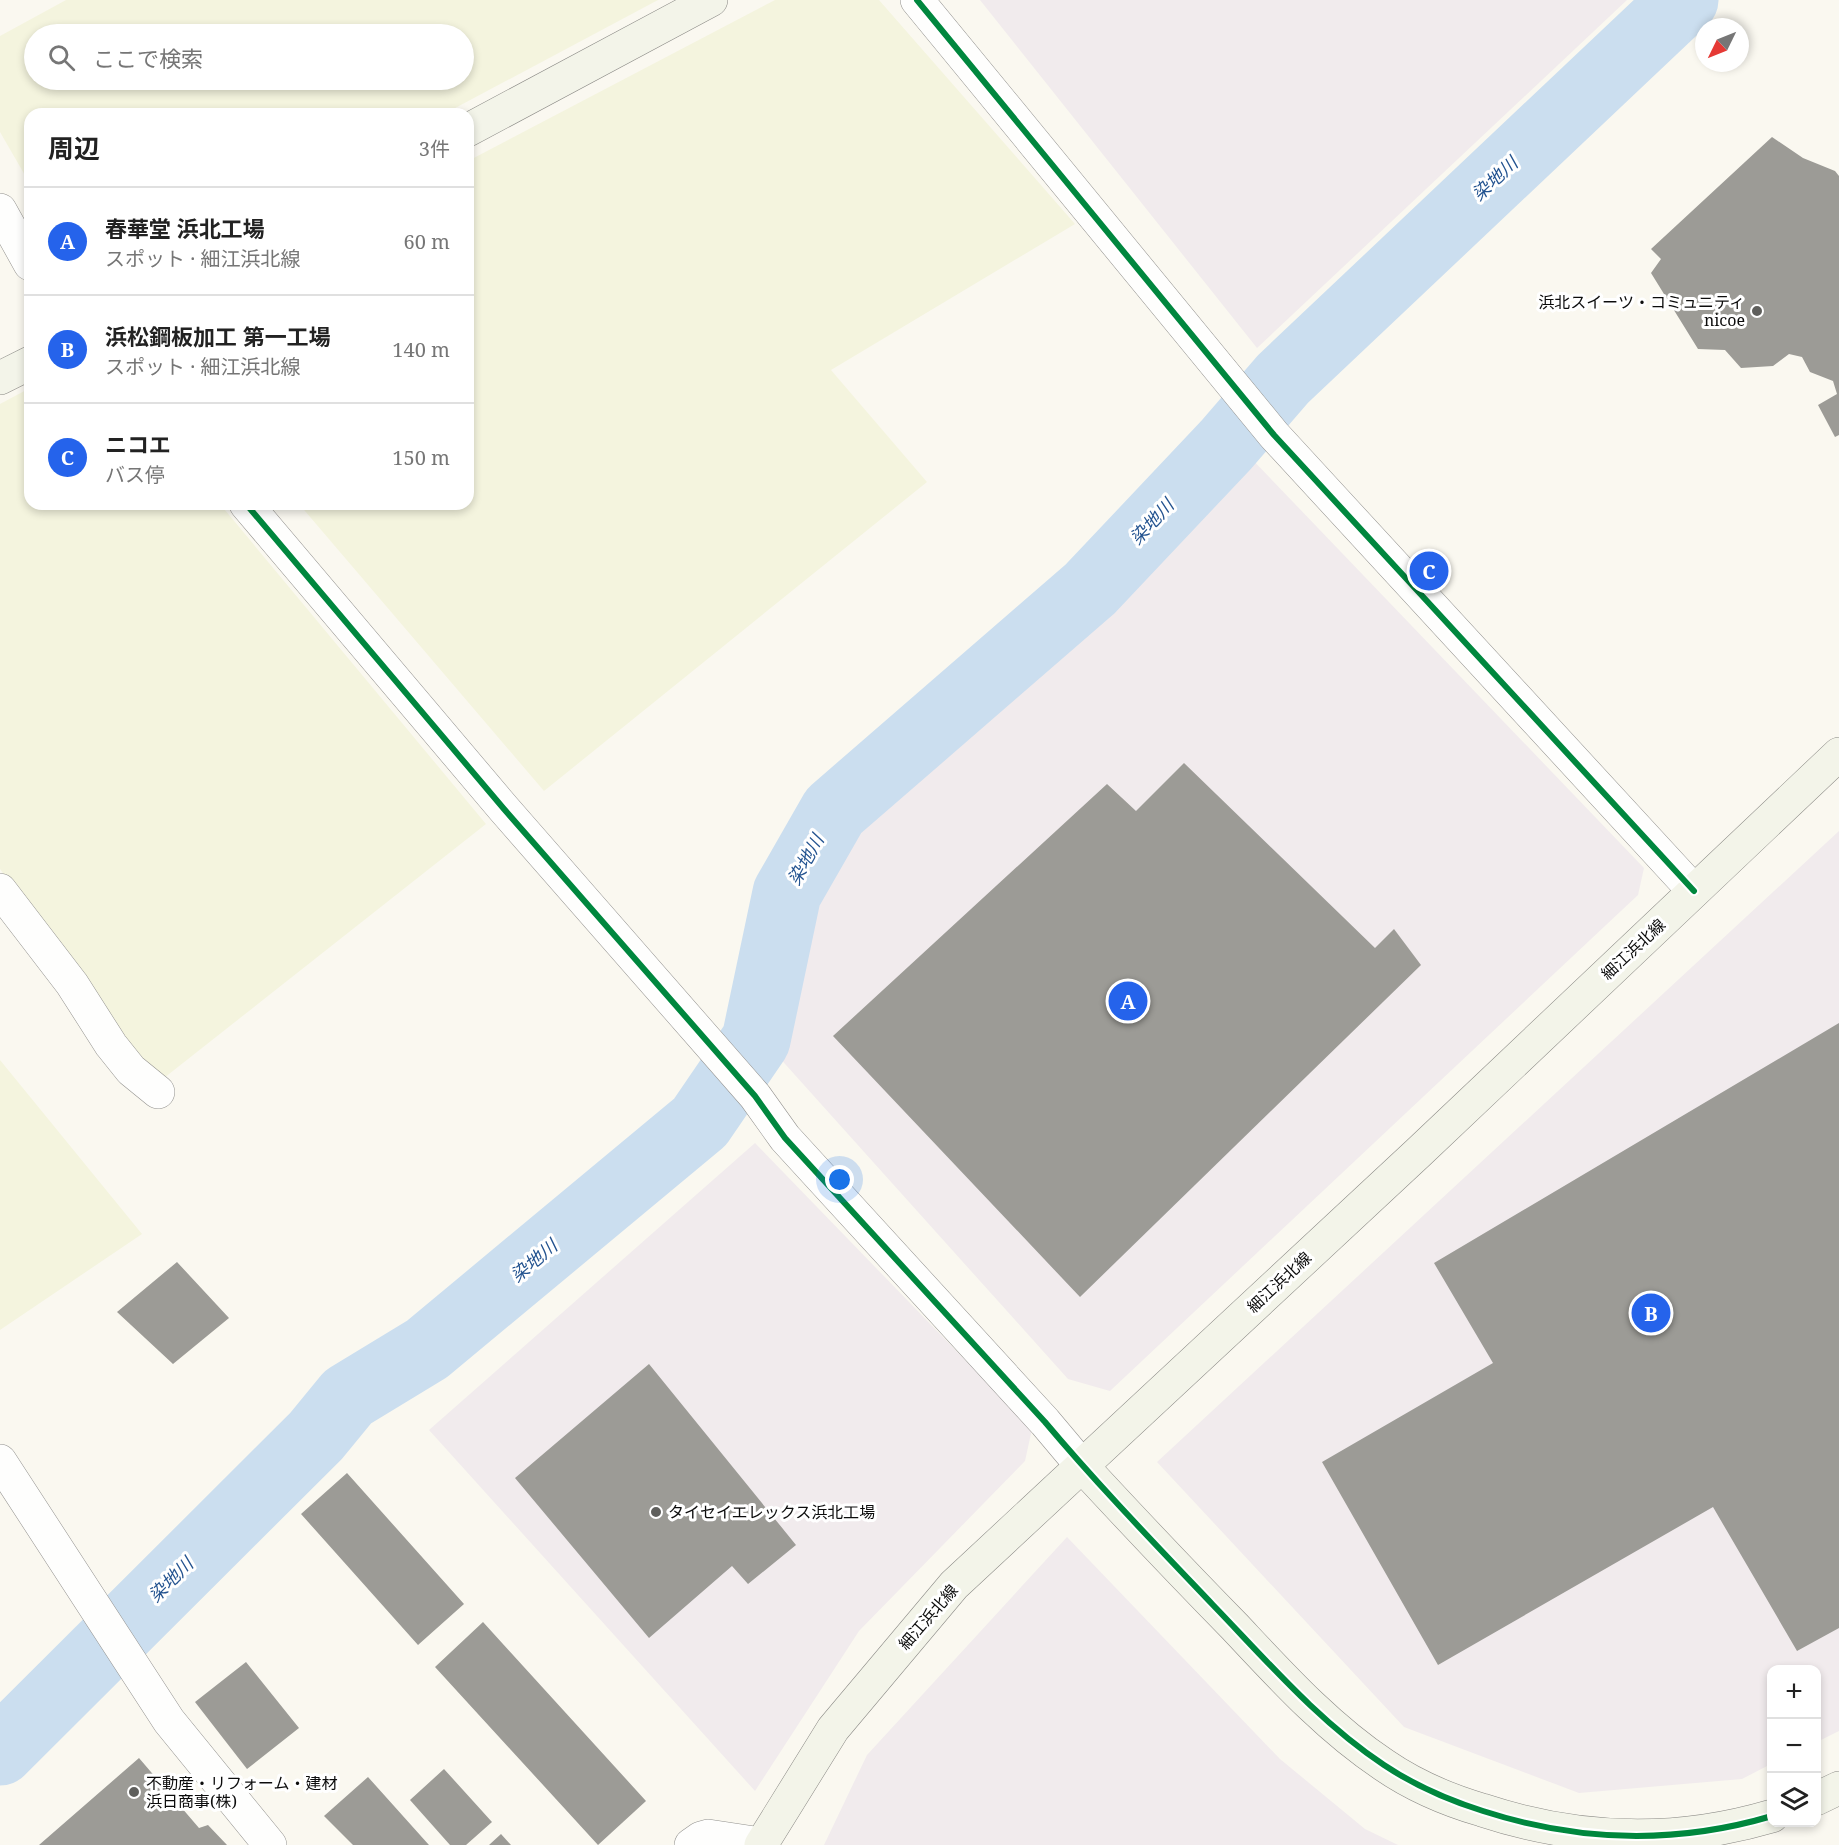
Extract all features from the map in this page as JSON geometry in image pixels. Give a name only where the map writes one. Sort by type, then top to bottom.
[{"type":"main road","points":[[474,127],[711,0]]},
{"type":"main road","points":[[0,378],[24,366]]},
{"type":"main road","name":"細江浜北線","points":[[761,1844],[832,1729],[946,1594],[1839,754]]},
{"type":"main road","points":[[1082,1466],[1297,1693],[1343,1734],[1385,1766],[1425,1789],[1511,1820],[1563,1831],[1611,1836],[1656,1837],[1697,1833],[1767,1818]]},
{"type":"main road","points":[[1821,1797],[1839,1788]]},
{"type":"street","points":[[917,0],[1274,435],[1694,891]]},
{"type":"street","points":[[0,210],[24,253]]},
{"type":"street","points":[[251,510],[496,800],[755,1096],[785,1138],[1037,1413],[1082,1466]]},
{"type":"street","points":[[0,890],[72,984],[111,1045],[131,1070],[158,1092]]},
{"type":"street","points":[[0,1461],[169,1721],[270,1845]]},
{"type":"street","points":[[691,1845],[700,1838],[708,1836],[761,1844]]},
{"type":"shaded area","points":[[980,0],[1627,0],[1257,348]]},
{"type":"shaded area","points":[[1248,455],[1644,868],[1638,895],[1110,1391],[1068,1379],[777,1055],[812,882],[837,833],[914,766],[1115,600]]},
{"type":"shaded area","points":[[1839,831],[1839,1731],[1821,1740],[1821,1665],[1767,1665],[1767,1766],[1742,1779],[1579,1793],[1404,1727],[1157,1462]]},
{"type":"shaded area","points":[[755,1143],[1032,1429],[1025,1461],[859,1631],[755,1791],[429,1430]]},
{"type":"shaded area","points":[[1067,1537],[1280,1759],[1365,1829],[1398,1845],[824,1845],[867,1755]]},
{"type":"green space","points":[[66,0],[658,0],[455,108],[24,108],[24,174],[0,132],[0,36]]},
{"type":"green space","points":[[775,0],[879,0],[1075,224],[831,370],[927,482],[544,791],[304,510],[474,510],[474,158]]},
{"type":"green space","points":[[24,391],[24,510],[225,510],[486,824],[164,1078],[135,1054],[0,869],[0,404]]},
{"type":"green space","points":[[0,1060],[142,1234],[0,1330]]},
{"type":"building","name":"浜北スイーツ・コミュニティ nicoe","points":[[1772,137],[1803,158],[1835,171],[1839,176],[1839,435],[1835,437],[1818,405],[1837,394],[1833,381],[1810,372],[1802,357],[1789,354],[1773,366],[1741,368],[1725,350],[1698,349],[1651,273],[1661,259],[1651,249]]},
{"type":"building","points":[[1184,763],[1375,948],[1394,929],[1421,965],[1080,1297],[833,1036],[1107,784],[1136,811]]},
{"type":"building","points":[[1839,1023],[1839,1628],[1797,1651],[1713,1507],[1438,1665],[1322,1462],[1493,1363],[1434,1263]]},
{"type":"building","points":[[177,1262],[229,1318],[173,1364],[117,1312]]},
{"type":"building","name":"タイセイエレックス浜北工場","points":[[649,1364],[796,1545],[748,1584],[732,1566],[649,1638],[515,1478]]},
{"type":"building","points":[[347,1473],[464,1604],[418,1645],[301,1514]]},
{"type":"building","points":[[483,1622],[646,1801],[598,1845],[435,1667]]},
{"type":"building","points":[[246,1662],[299,1728],[247,1769],[195,1702]]},
{"type":"building","name":"不動産・リフォーム・建材 浜日商事(株)","points":[[139,1758],[199,1828],[208,1825],[227,1845],[39,1845]]},
{"type":"building","points":[[444,1769],[492,1822],[466,1845],[450,1845],[410,1800]]},
{"type":"building","points":[[368,1777],[429,1845],[353,1845],[324,1816]]},
{"type":"building","points":[[501,1834],[511,1845],[489,1845]]},
{"type":"waterway","name":"染地川","points":[[0,1751],[316,1436],[348,1397],[427,1349],[700,1122],[756,1040],[787,893],[834,811],[1090,589],[1226,445],[1283,379],[1684,0]]},
{"type":"cycle path","points":[[917,0],[1274,435],[1694,891]]},
{"type":"cycle path","points":[[251,510],[504,809],[755,1096],[785,1138],[1128,1515],[1274,1669],[1337,1730],[1384,1765],[1432,1791],[1483,1811],[1555,1829],[1591,1834],[1663,1835],[1699,1832],[1767,1817]]},
{"type":"place","name":"浜北スイーツ・コミュニティ nicoe","points":[[1757,311]]},
{"type":"place","name":"ニコエ","points":[[1429,571]]},
{"type":"place","name":"春華堂 浜北工場","points":[[1128,1001]]},
{"type":"place","name":"浜松鋼板加工 第一工場","points":[[1651,1313]]},
{"type":"place","name":"タイセイエレックス浜北工場","points":[[656,1512]]},
{"type":"place","name":"不動産・リフォーム・建材 浜日商事(株)","points":[[134,1792]]}]
